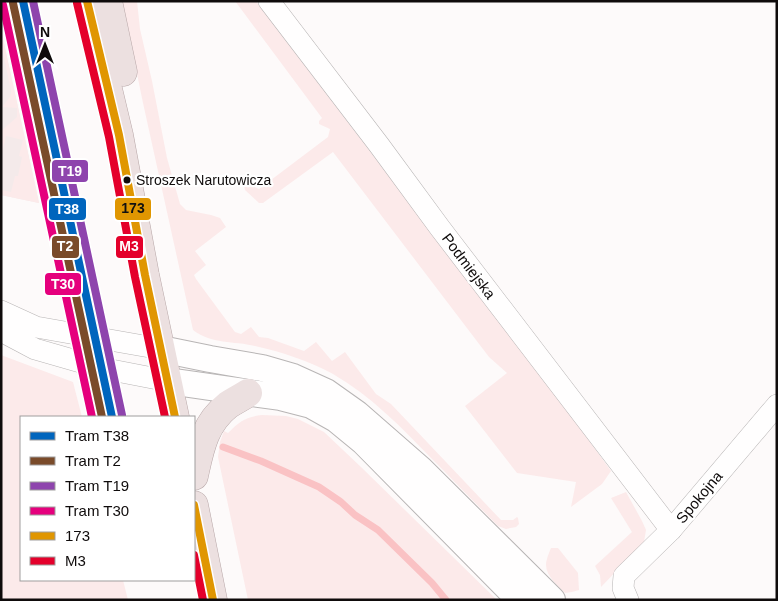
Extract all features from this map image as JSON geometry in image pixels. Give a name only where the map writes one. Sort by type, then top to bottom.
[{"type":"highway","points":[[87,1],[119,135],[145,276],[175,416]]},
{"type":"highway","points":[[108,1],[127,90],[119,135]]},
{"type":"highway","points":[[195,472],[201,446],[206,432],[213,421],[228,405],[248,393]]},
{"type":"highway","points":[[195,510],[213,600]]},
{"type":"street","name":"Podmiejska","points":[[268,1],[671,530]]},
{"type":"street","points":[[1,311],[36,327],[262,368],[293,376],[326,392],[357,414],[420,470],[552,600]]},
{"type":"street","points":[[1,331],[35,349],[86,364],[168,381],[280,396],[310,405],[336,419],[364,442],[520,600]]},
{"type":"street","name":"Spokojna","points":[[625,594],[624,576],[671,530],[777,405]]},
{"type":"shaded area","points":[[122,1],[137,1],[140,29],[167,158],[180,204],[186,210],[220,218],[226,227],[195,251],[206,265],[194,275],[235,332],[241,334],[251,327],[259,337],[268,338],[304,351],[316,342],[332,361],[345,352],[376,394],[391,404],[501,520],[518,518],[519,524],[516,527],[506,529],[498,526],[385,413],[360,392],[333,374],[285,354],[255,346],[207,338],[193,330]]},
{"type":"shaded area","points":[[235,1],[256,1],[611,471],[602,484],[571,507],[576,482],[517,473],[465,406],[507,373],[489,357],[333,152],[263,203],[259,203],[245,190],[244,186],[246,183],[259,189],[328,137],[330,129],[319,124],[322,118]]},
{"type":"shaded area","points":[[1,30],[39,203],[1,195]]},
{"type":"shaded area","points":[[1,30],[39,203],[1,195],[1,190],[11,192],[15,176],[18,176],[22,157],[19,156],[23,140],[6,136],[1,152],[1,131],[17,117],[17,108],[2,107],[10,97],[11,91],[1,43]]},
{"type":"shaded area","points":[[1,355],[73,382],[82,416],[20,416],[20,581],[123,581],[128,600],[1,600]]},
{"type":"shaded area","points":[[262,415],[286,416],[298,419],[324,432],[497,600],[248,600],[218,457],[224,431],[228,433],[243,420]]},
{"type":"shaded area","points":[[626,492],[646,530],[644,542],[601,587],[600,575],[595,566],[632,532],[611,498]]},
{"type":"shaded area","points":[[551,548],[558,548],[578,573],[579,590],[565,593],[550,577],[546,565]]},
{"type":"waterway","points":[[223,447],[261,461],[319,487],[341,502],[355,515],[378,530],[432,583],[446,600]]},
{"type":"tram line","name":"T38","points":[[23,1],[112,416]]},
{"type":"tram line","name":"T19","points":[[33,1],[122,415]]},
{"type":"tram line","name":"T2","points":[[13,3],[102,416]]},
{"type":"tram line","name":"T30","points":[[3,5],[92,416]]},
{"type":"transit line","name":"173","points":[[87,1],[119,135],[145,275],[175,416]]},
{"type":"transit line","name":"M3","points":[[77,3],[109,137],[135,277],[165,416]]},
{"type":"transit line","name":"173","points":[[195,510],[213,600]]},
{"type":"transit line","name":"M3","points":[[195,560],[203,600]]},
{"type":"place","name":"Stroszek Narutowicza","points":[[127,180]]}]
